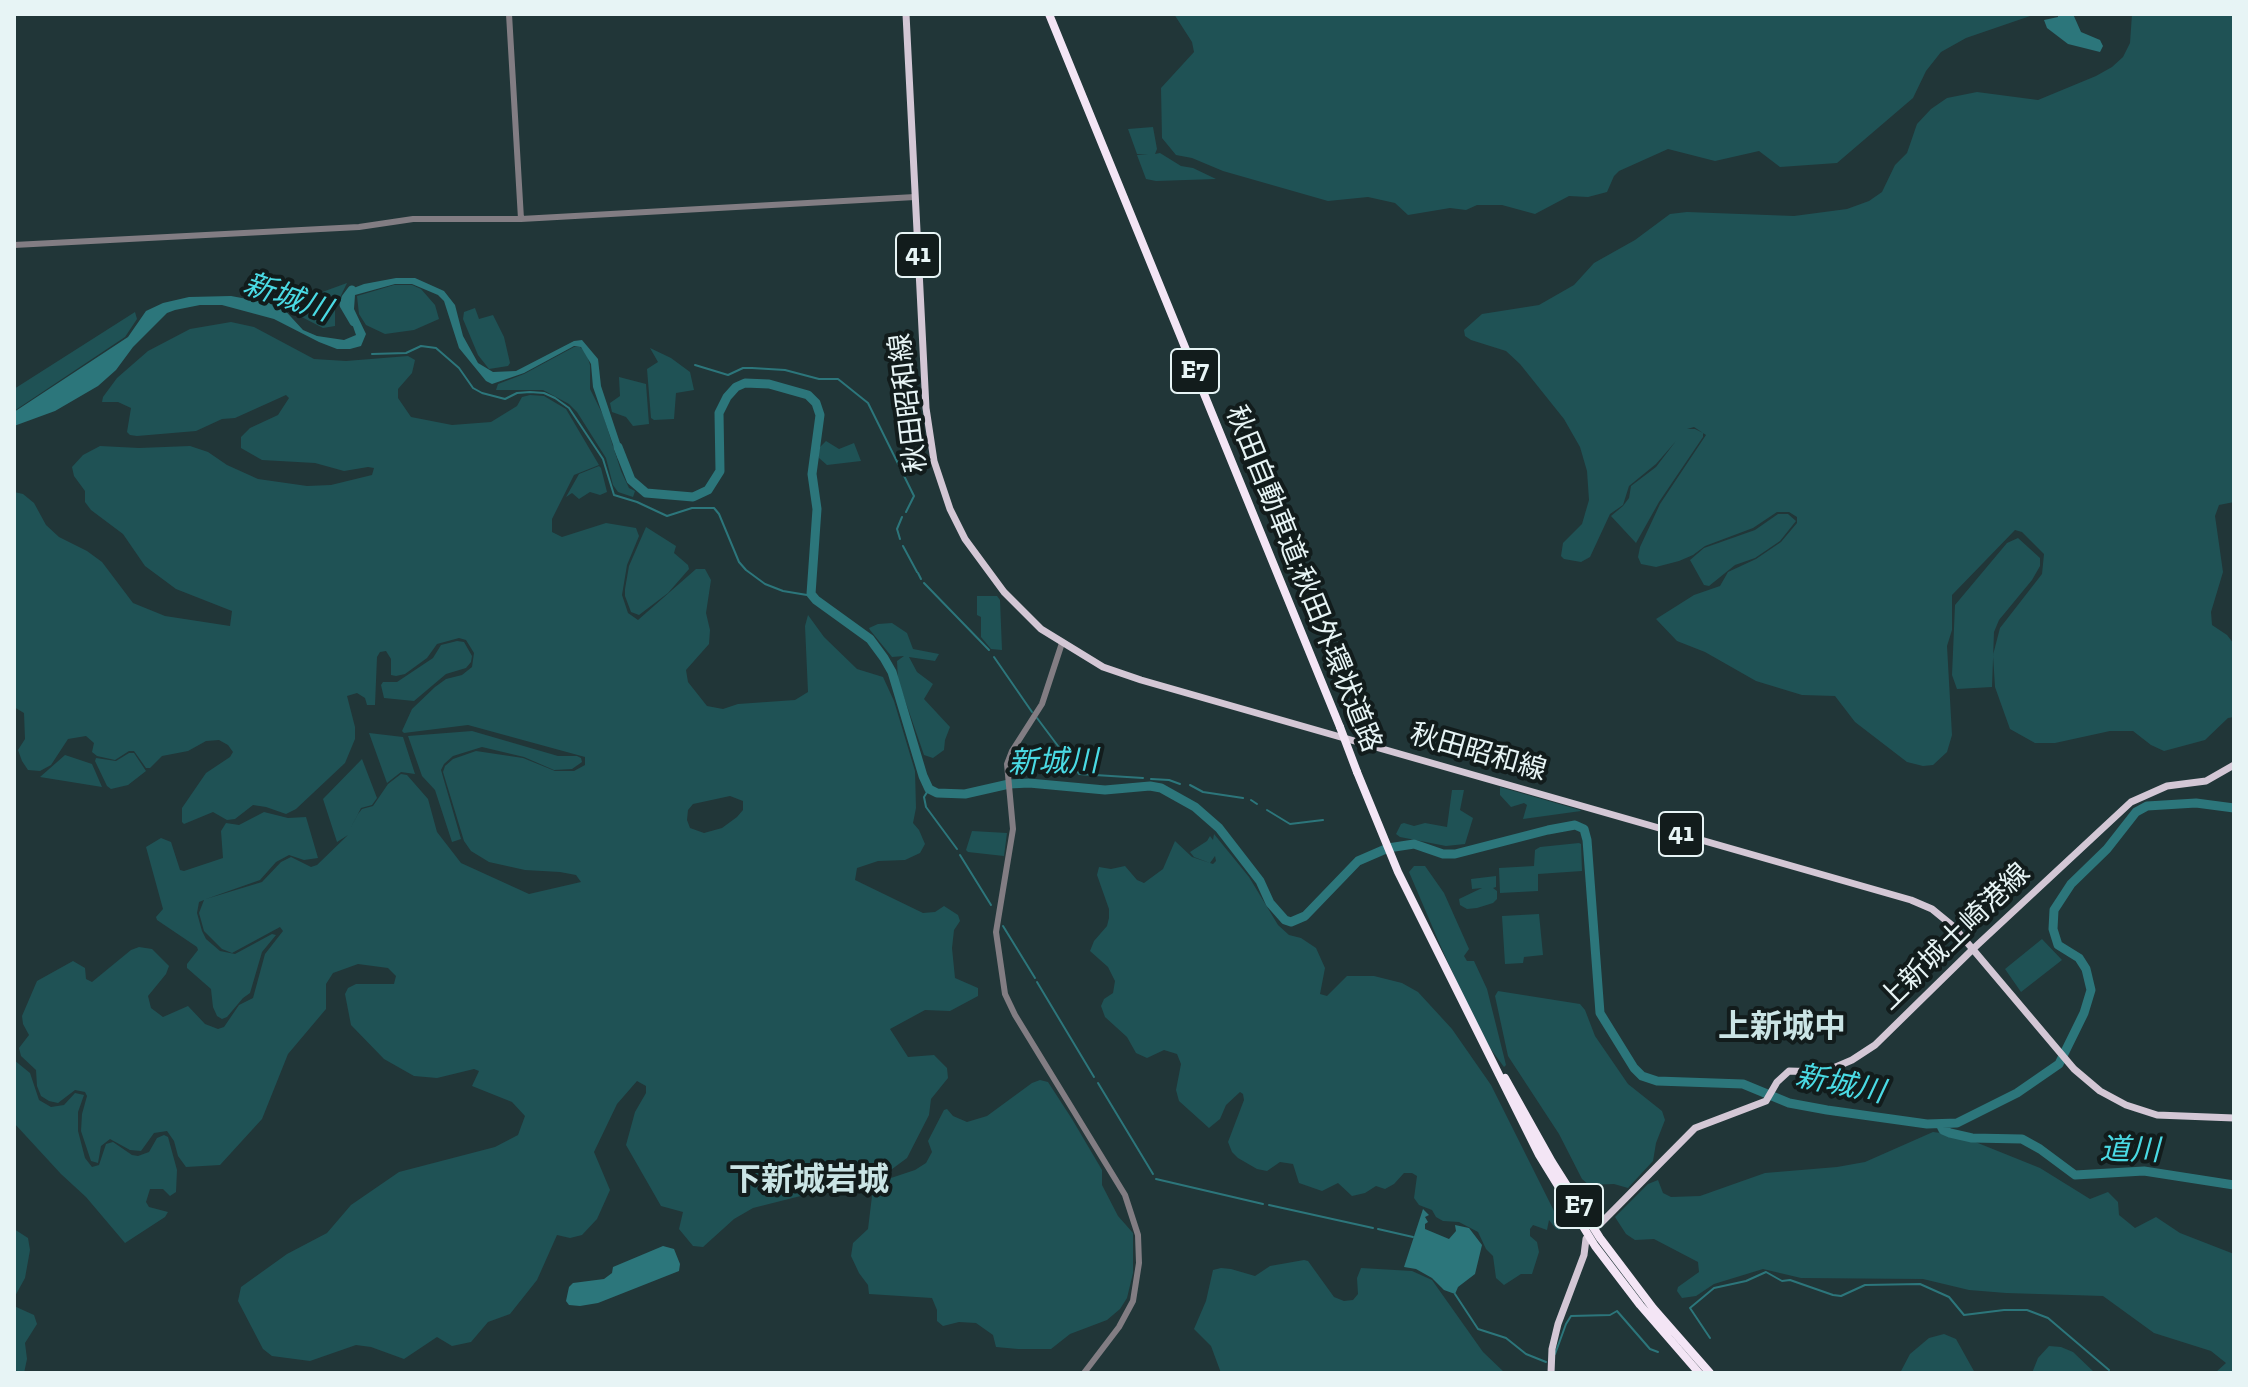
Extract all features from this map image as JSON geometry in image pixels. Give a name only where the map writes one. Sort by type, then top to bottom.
[{"type":"highway","name":"秋田自動車道;秋田外環状道路","points":[[1049,14],[1398,872],[1560,1193],[1640,1305],[1699,1373]]},
{"type":"highway","name":"秋田自動車道;秋田外環状道路","points":[[1472,1022],[1552,1162],[1600,1238],[1653,1308],[1710,1373]]},
{"type":"main road","name":"秋田昭和線","points":[[906,14],[926,408],[934,461],[955,519],[984,568],[1024,613],[1062,643],[1103,667],[1141,680],[1911,900],[1940,915],[1973,949],[2084,1080],[2126,1105],[2157,1115],[2234,1118]]},
{"type":"main road","name":"上新城土崎港線","points":[[1600,1224],[1695,1128],[1766,1101],[1784,1073],[1796,1070],[1824,1072],[1852,1060],[1875,1045],[2131,802],[2167,786],[2206,781],[2234,765]]},
{"type":"main road","points":[[1551,1373],[1552,1349],[1558,1324],[1584,1255],[1586,1239]]},
{"type":"street","points":[[509,14],[521,219]]},
{"type":"street","points":[[14,245],[359,227],[413,219],[521,219],[915,197]]},
{"type":"street","points":[[1062,643],[1042,704],[1012,751],[1006,773],[1013,829],[996,932],[1005,994],[1125,1195],[1138,1235],[1139,1263],[1133,1301],[1119,1327],[1084,1373]]},
{"type":"shaded area","points":[[1174,14],[2036,14],[1966,38],[1941,52],[1926,71],[1913,98],[1837,163],[1780,167],[1759,151],[1715,161],[1668,149],[1619,171],[1607,192],[1588,197],[1569,196],[1535,214],[1502,205],[1477,205],[1466,210],[1450,208],[1408,215],[1395,203],[1368,197],[1328,201],[1176,155],[1162,138],[1161,88],[1194,52],[1192,42]]},
{"type":"shaded area","points":[[2058,14],[2073,14],[2081,32],[2100,40],[2103,46],[2100,52],[2068,44],[2047,28],[2044,20],[2058,17]]},
{"type":"shaded area","points":[[2132,14],[2234,14],[2234,502],[2219,505],[2215,516],[2223,572],[2211,612],[2212,625],[2234,644],[2234,717],[2228,718],[2205,740],[2164,751],[2133,731],[2110,731],[2055,743],[2035,743],[2010,729],[1995,687],[1993,655],[2000,628],[2042,574],[2044,554],[2022,532],[2015,530],[1952,595],[1952,630],[1947,646],[1952,735],[1947,752],[1933,765],[1907,762],[1855,722],[1835,696],[1802,695],[1756,681],[1705,652],[1677,641],[1656,619],[1694,595],[1720,586],[1728,572],[1756,559],[1781,542],[1797,523],[1797,517],[1789,512],[1777,512],[1753,528],[1705,546],[1679,561],[1656,567],[1641,564],[1638,557],[1640,547],[1660,504],[1706,435],[1703,433],[1636,543],[1611,516],[1623,506],[1629,498],[1631,486],[1656,467],[1676,441],[1656,464],[1629,486],[1623,505],[1610,514],[1590,557],[1581,562],[1564,559],[1561,556],[1563,543],[1582,524],[1589,500],[1587,471],[1580,447],[1564,419],[1520,364],[1506,351],[1471,340],[1465,336],[1464,330],[1482,314],[1539,305],[1574,285],[1594,263],[1635,240],[1670,214],[1794,216],[1847,209],[1869,201],[1882,192],[1895,165],[1907,153],[1917,124],[1931,109],[1947,98],[1977,92],[2038,100],[2096,76],[2123,57],[2130,43]]},
{"type":"shaded area","points":[[1153,127],[1155,154],[1160,153],[1181,166],[1216,179],[1146,179],[1137,155],[1148,154],[1137,154],[1128,129]]},
{"type":"shaded area","points":[[415,278],[444,291],[455,305],[463,336],[478,363],[493,372],[516,371],[574,341],[582,340],[598,359],[601,386],[625,458],[618,459],[593,387],[591,364],[581,347],[574,346],[524,373],[492,384],[459,348],[444,301],[438,295],[412,284],[395,284],[355,295],[354,309],[366,334],[361,346],[350,349],[337,349],[274,319],[222,305],[175,310],[167,313],[98,386],[55,411],[14,426],[14,412],[128,337],[146,311],[163,303],[189,297],[231,296],[280,305],[303,330],[317,336],[344,340],[356,335],[345,296],[351,289],[364,284]]},
{"type":"shaded area","points":[[347,283],[335,308],[335,326],[323,328],[294,313],[292,303]]},
{"type":"shaded area","points":[[394,285],[412,285],[421,289],[435,305],[439,319],[414,330],[385,334],[366,325],[359,314],[357,296]]},
{"type":"shaded area","points":[[475,308],[479,319],[493,315],[504,337],[508,366],[489,369],[478,355],[463,319],[464,312]]},
{"type":"shaded area","points":[[135,312],[137,319],[125,337],[14,411],[14,389]]},
{"type":"shaded area","points":[[231,322],[254,327],[314,359],[346,361],[408,356],[415,360],[412,373],[398,389],[398,398],[411,417],[452,425],[491,422],[517,406],[522,397],[530,395],[544,396],[566,409],[599,465],[574,475],[552,519],[552,532],[562,537],[606,523],[636,528],[639,536],[627,565],[622,595],[628,613],[638,620],[696,569],[705,569],[711,580],[706,613],[709,644],[686,670],[688,682],[707,706],[723,709],[738,704],[795,700],[808,692],[805,626],[808,615],[824,637],[857,669],[883,677],[894,701],[915,771],[916,808],[913,823],[925,844],[920,853],[905,860],[878,861],[857,868],[855,880],[923,913],[935,912],[944,906],[958,915],[960,921],[954,930],[952,948],[955,978],[978,988],[978,996],[950,1011],[925,1010],[890,1029],[908,1057],[934,1055],[947,1068],[948,1078],[931,1099],[929,1115],[907,1158],[884,1175],[753,1208],[734,1219],[703,1247],[693,1246],[679,1229],[683,1212],[661,1206],[626,1145],[635,1112],[646,1093],[646,1086],[637,1081],[617,1104],[594,1152],[610,1190],[597,1219],[582,1235],[570,1238],[557,1235],[537,1280],[510,1314],[488,1322],[471,1342],[452,1346],[437,1337],[404,1359],[356,1345],[310,1361],[272,1356],[263,1349],[238,1301],[241,1287],[287,1254],[327,1233],[351,1205],[399,1172],[495,1147],[518,1135],[525,1116],[512,1102],[472,1086],[479,1071],[474,1069],[437,1078],[414,1076],[384,1059],[351,1025],[345,994],[348,988],[356,984],[394,984],[396,976],[388,968],[358,964],[333,973],[326,984],[326,1009],[288,1054],[262,1119],[220,1165],[186,1167],[167,1131],[154,1133],[141,1151],[130,1150],[110,1139],[101,1146],[98,1163],[91,1161],[81,1131],[85,1092],[75,1090],[58,1103],[49,1101],[41,1096],[36,1070],[21,1056],[19,1048],[29,1035],[22,1016],[37,981],[73,961],[85,968],[86,979],[92,982],[131,950],[139,947],[152,949],[169,966],[148,996],[151,1008],[163,1017],[188,1006],[205,1024],[218,1029],[224,1027],[239,1005],[253,998],[265,954],[283,931],[280,927],[232,953],[222,949],[204,931],[199,913],[204,900],[199,902],[197,913],[202,931],[220,951],[235,954],[272,934],[276,935],[262,952],[250,993],[227,1017],[222,1019],[217,1016],[211,989],[187,968],[197,947],[156,917],[163,909],[146,847],[161,838],[171,842],[180,870],[184,871],[223,858],[221,831],[226,823],[239,825],[264,812],[288,818],[306,817],[318,858],[304,860],[289,855],[276,862],[260,880],[206,899],[262,882],[281,862],[291,857],[311,867],[317,865],[348,835],[337,842],[323,799],[362,759],[377,798],[372,805],[361,808],[349,831],[362,809],[373,806],[388,784],[401,774],[407,775],[428,799],[437,832],[461,863],[529,894],[581,882],[576,875],[525,870],[489,862],[471,851],[464,841],[443,772],[453,759],[476,751],[523,758],[555,771],[574,771],[585,765],[585,757],[468,725],[402,731],[412,709],[435,687],[472,667],[474,653],[466,640],[459,638],[437,644],[427,658],[405,674],[396,676],[391,675],[391,659],[386,651],[380,652],[377,657],[375,705],[367,705],[365,698],[357,693],[347,696],[355,739],[345,763],[296,809],[286,814],[253,805],[235,819],[227,820],[213,812],[184,824],[182,822],[182,808],[206,773],[233,752],[219,740],[206,741],[188,751],[162,756],[146,768],[134,751],[115,760],[97,756],[92,752],[94,743],[86,736],[68,739],[51,765],[40,771],[28,770],[18,750],[25,739],[24,713],[14,707],[14,492],[23,494],[34,503],[46,525],[59,537],[102,562],[133,603],[165,616],[230,626],[232,611],[176,589],[145,566],[123,534],[91,510],[72,467],[83,455],[100,446],[190,446],[208,452],[227,465],[258,479],[307,486],[331,485],[372,475],[374,468],[368,467],[344,471],[315,463],[262,460],[241,448],[241,437],[250,428],[278,415],[289,398],[286,395],[235,418],[222,419],[196,431],[130,435],[127,432],[131,408],[118,402],[102,402],[103,397],[117,378],[148,351],[190,329]],"holes":[[[730,796],[743,801],[743,810],[722,828],[704,833],[690,828],[688,810],[693,804]]]},
{"type":"shaded area","points":[[574,347],[586,352],[590,365],[590,389],[603,415],[621,471],[629,488],[635,491],[633,497],[618,492],[613,485],[606,458],[569,404],[543,390],[496,390],[498,384]]},
{"type":"shaded area","points":[[650,348],[690,372],[694,390],[676,393],[674,419],[651,418],[647,369],[658,362]]},
{"type":"shaded area","points":[[619,377],[646,384],[649,424],[633,426],[626,417],[612,412],[610,403],[620,396]]},
{"type":"shaded area","points":[[826,441],[839,449],[854,443],[861,461],[827,465],[819,458],[819,448]]},
{"type":"shaded area","points":[[599,466],[607,492],[600,495],[590,492],[579,499],[572,493],[566,497],[579,474]]},
{"type":"shaded area","points":[[1778,514],[1788,514],[1796,521],[1780,541],[1755,558],[1735,565],[1709,586],[1704,585],[1690,560],[1704,548],[1755,530]]},
{"type":"shaded area","points":[[646,527],[676,546],[674,553],[689,569],[668,593],[639,615],[631,612],[625,589],[629,566]]},
{"type":"shaded area","points":[[2018,538],[2040,558],[2040,566],[1999,620],[1994,632],[1992,687],[1957,689],[1952,675],[1955,605],[2007,543]]},
{"type":"shaded area","points":[[977,596],[997,596],[1000,600],[1002,650],[991,649],[981,637]]},
{"type":"shaded area","points":[[892,623],[907,633],[913,649],[939,654],[935,661],[909,657],[917,672],[933,684],[924,699],[950,727],[944,750],[933,758],[924,755],[898,680],[897,661],[904,656],[892,657],[869,628]]},
{"type":"shaded area","points":[[464,642],[472,656],[466,668],[446,674],[414,701],[384,698],[383,682],[397,682],[433,658],[441,645]]},
{"type":"shaded area","points":[[472,731],[558,756],[577,756],[582,762],[572,769],[554,770],[524,757],[482,747],[453,756],[441,770],[461,839],[452,842],[435,790],[422,776],[408,736]]},
{"type":"shaded area","points":[[369,733],[403,737],[415,774],[401,772],[387,783]]},
{"type":"shaded area","points":[[134,753],[146,771],[128,785],[111,789],[96,758],[116,761]]},
{"type":"shaded area","points":[[65,755],[92,764],[102,787],[40,777]]},
{"type":"shaded area","points":[[1500,787],[1581,811],[1523,819],[1527,805],[1511,807],[1500,795]]},
{"type":"shaded area","points":[[1452,790],[1464,790],[1460,810],[1473,818],[1465,844],[1446,846],[1396,834],[1404,823],[1447,827]]},
{"type":"shaded area","points":[[972,831],[1007,833],[1004,856],[968,852]]},
{"type":"shaded area","points":[[1214,834],[1249,877],[1278,925],[1289,935],[1301,938],[1316,948],[1325,968],[1320,994],[1327,996],[1347,976],[1374,976],[1402,983],[1418,992],[1452,1029],[1491,1085],[1561,1225],[1560,1230],[1556,1229],[1549,1220],[1547,1230],[1533,1225],[1530,1229],[1530,1236],[1537,1242],[1539,1252],[1532,1274],[1521,1274],[1504,1285],[1496,1278],[1493,1256],[1478,1232],[1459,1222],[1443,1221],[1432,1210],[1419,1205],[1414,1198],[1417,1176],[1412,1173],[1404,1173],[1385,1189],[1376,1186],[1352,1196],[1338,1183],[1322,1191],[1299,1183],[1293,1164],[1280,1162],[1267,1171],[1238,1158],[1228,1142],[1244,1100],[1243,1094],[1240,1092],[1226,1105],[1220,1119],[1209,1128],[1179,1101],[1176,1090],[1181,1064],[1177,1054],[1164,1050],[1147,1058],[1136,1053],[1127,1037],[1105,1017],[1101,1006],[1104,999],[1113,993],[1115,981],[1108,967],[1090,951],[1109,918],[1109,909],[1097,875],[1099,867],[1111,869],[1125,866],[1137,880],[1144,883],[1163,869],[1175,841],[1192,857],[1210,863],[1194,857],[1190,852],[1210,836],[1213,840]]},
{"type":"shaded area","points":[[1579,843],[1582,871],[1538,874],[1538,891],[1500,893],[1499,868],[1534,866],[1535,850],[1540,847]]},
{"type":"shaded area","points":[[1414,866],[1425,866],[1444,893],[1469,949],[1464,956],[1467,961],[1474,961],[1487,989],[1504,1067],[1470,1011],[1441,947],[1409,872]]},
{"type":"shaded area","points":[[1496,876],[1496,887],[1493,888],[1497,891],[1497,899],[1493,903],[1467,909],[1460,905],[1459,899],[1482,888],[1472,889],[1471,879]]},
{"type":"shaded area","points":[[1539,914],[1543,955],[1524,957],[1523,963],[1505,964],[1502,916]]},
{"type":"shaded area","points":[[2042,939],[2062,960],[2021,992],[2005,969]]},
{"type":"shaded area","points":[[1498,991],[1580,1004],[1595,1036],[1628,1084],[1662,1111],[1665,1120],[1653,1161],[1628,1188],[1614,1184],[1589,1185],[1582,1179],[1559,1134],[1508,1056],[1495,996]]},
{"type":"shaded area","points":[[14,1060],[30,1073],[39,1100],[51,1107],[64,1105],[75,1093],[84,1095],[78,1112],[78,1131],[85,1158],[92,1167],[99,1165],[106,1144],[113,1142],[138,1156],[149,1152],[157,1138],[168,1137],[177,1170],[176,1192],[170,1196],[163,1189],[150,1189],[146,1202],[149,1207],[168,1212],[165,1217],[125,1243],[86,1197],[14,1123]]},
{"type":"shaded area","points":[[1040,1080],[1048,1082],[1072,1119],[1102,1170],[1102,1185],[1118,1216],[1133,1233],[1133,1273],[1127,1298],[1120,1309],[1107,1320],[1070,1334],[1051,1349],[1018,1349],[996,1347],[993,1335],[976,1323],[959,1322],[943,1326],[937,1321],[932,1298],[869,1294],[868,1285],[851,1256],[853,1243],[868,1229],[876,1188],[926,1163],[932,1152],[928,1141],[944,1110],[967,1122],[987,1116]]},
{"type":"shaded area","points":[[1933,1132],[1958,1135],[2040,1168],[2090,1199],[2108,1192],[2118,1202],[2119,1215],[2135,1228],[2156,1217],[2180,1233],[2234,1254],[2234,1373],[2215,1373],[2226,1363],[2211,1351],[2154,1333],[2103,1296],[1969,1290],[1923,1279],[1801,1278],[1763,1269],[1714,1284],[1696,1296],[1682,1298],[1678,1287],[1699,1272],[1698,1262],[1654,1239],[1635,1240],[1626,1234],[1615,1217],[1648,1184],[1658,1180],[1663,1193],[1671,1197],[1700,1196],[1765,1173],[1865,1162]]},
{"type":"shaded area","points":[[1423,1209],[1429,1215],[1425,1217],[1428,1222],[1425,1229],[1449,1239],[1456,1231],[1455,1225],[1469,1228],[1482,1245],[1475,1274],[1458,1287],[1455,1294],[1444,1290],[1416,1269],[1404,1267]]},
{"type":"shaded area","points":[[14,1229],[28,1238],[30,1250],[25,1278],[14,1298]]},
{"type":"shaded area","points":[[663,1246],[674,1249],[680,1264],[679,1271],[598,1303],[580,1306],[569,1305],[566,1301],[573,1283],[604,1279],[612,1273],[613,1267]]},
{"type":"shaded area","points":[[1308,1261],[1334,1297],[1344,1301],[1353,1300],[1358,1294],[1357,1278],[1361,1268],[1412,1271],[1432,1280],[1483,1352],[1505,1373],[1221,1373],[1211,1346],[1194,1329],[1206,1301],[1213,1270],[1231,1269],[1255,1276],[1270,1266]]},
{"type":"shaded area","points":[[14,1306],[34,1315],[37,1324],[25,1343],[27,1359],[24,1373],[14,1373]]},
{"type":"shaded area","points":[[1944,1334],[1956,1339],[1975,1373],[1900,1373],[1910,1354],[1929,1338]]},
{"type":"shaded area","points":[[2049,1346],[2073,1352],[2095,1373],[2032,1373],[2038,1358]]},
{"type":"waterway","name":"新城川","points":[[352,290],[344,305],[354,322]]},
{"type":"waterway","points":[[372,354],[406,353],[421,346],[436,348],[459,368],[473,388],[482,393],[505,399],[517,393],[530,392],[555,398],[569,408],[603,459],[614,495],[667,516],[692,508],[714,508],[739,562],[746,570],[765,584],[783,591],[813,596]]},
{"type":"waterway","points":[[695,365],[728,375],[743,368],[752,368],[785,370],[819,379],[838,379],[868,403],[914,496],[906,512]]},
{"type":"waterway","name":"新城川","points":[[618,447],[631,480],[646,493],[693,497],[708,490],[720,471],[719,413],[736,387],[745,383],[769,384],[808,395],[816,403],[820,415],[812,474],[817,509],[811,594],[870,639],[884,658],[892,672],[923,776],[929,789],[937,793],[965,794],[1009,784],[1029,783],[1105,790],[1161,788],[1195,807],[1219,828],[1260,881],[1270,903],[1285,920],[1291,922],[1305,916],[1358,861],[1388,848],[1414,844],[1443,854],[1455,854],[1548,830],[1575,825],[1584,829],[1600,1013],[1634,1068],[1642,1076],[1657,1081],[1743,1084],[1789,1103],[1827,1110],[1927,1124],[1957,1123],[2017,1093],[2059,1064],[2084,1013],[2091,990],[2086,969],[2079,958],[2058,945],[2053,929],[2054,910],[2071,884],[2107,849],[2136,812],[2147,806],[2196,803],[2234,808]]},
{"type":"waterway","points":[[900,539],[897,529],[902,517]]},
{"type":"waterway","points":[[903,546],[917,572]]},
{"type":"waterway","points":[[918,573],[921,579]]},
{"type":"waterway","points":[[924,583],[989,650]]},
{"type":"waterway","points":[[994,657],[1032,712]]},
{"type":"waterway","points":[[1037,718],[1079,774],[1143,778]]},
{"type":"waterway","points":[[1151,779],[1180,784]]},
{"type":"waterway","points":[[1190,785],[1203,792],[1243,798]]},
{"type":"waterway","points":[[929,789],[924,797],[926,807],[957,849]]},
{"type":"waterway","points":[[1251,800],[1257,804]]},
{"type":"waterway","points":[[1267,810],[1290,824],[1323,820]]},
{"type":"waterway","points":[[960,855],[991,905]]},
{"type":"waterway","points":[[1003,926],[1035,978]]},
{"type":"waterway","points":[[1037,982],[1094,1077]]},
{"type":"waterway","points":[[1098,1083],[1153,1174]]},
{"type":"waterway","name":"道川","points":[[1941,1126],[1950,1133],[1972,1138],[2022,1139],[2075,1175],[2144,1171],[2234,1185]]},
{"type":"waterway","points":[[1156,1179],[1263,1204]]},
{"type":"waterway","points":[[1269,1205],[1373,1228]]},
{"type":"waterway","points":[[1378,1229],[1413,1237]]},
{"type":"waterway","points":[[1710,1338],[1690,1308],[1714,1288],[1746,1281],[1766,1272],[1782,1281],[1790,1280],[1841,1296],[1865,1285],[1920,1284],[1949,1297],[1964,1315],[2027,1310],[2048,1318],[2109,1370]]},
{"type":"waterway","points":[[1455,1294],[1478,1329],[1506,1338],[1526,1354],[1546,1362]]},
{"type":"waterway","points":[[1555,1354],[1571,1316],[1610,1315],[1617,1311],[1650,1349],[1658,1352]]},
{"type":"district","name":"上新城中","points":[[1782,1028]]},
{"type":"district","name":"下新城岩城","points":[[809,1181]]}]
